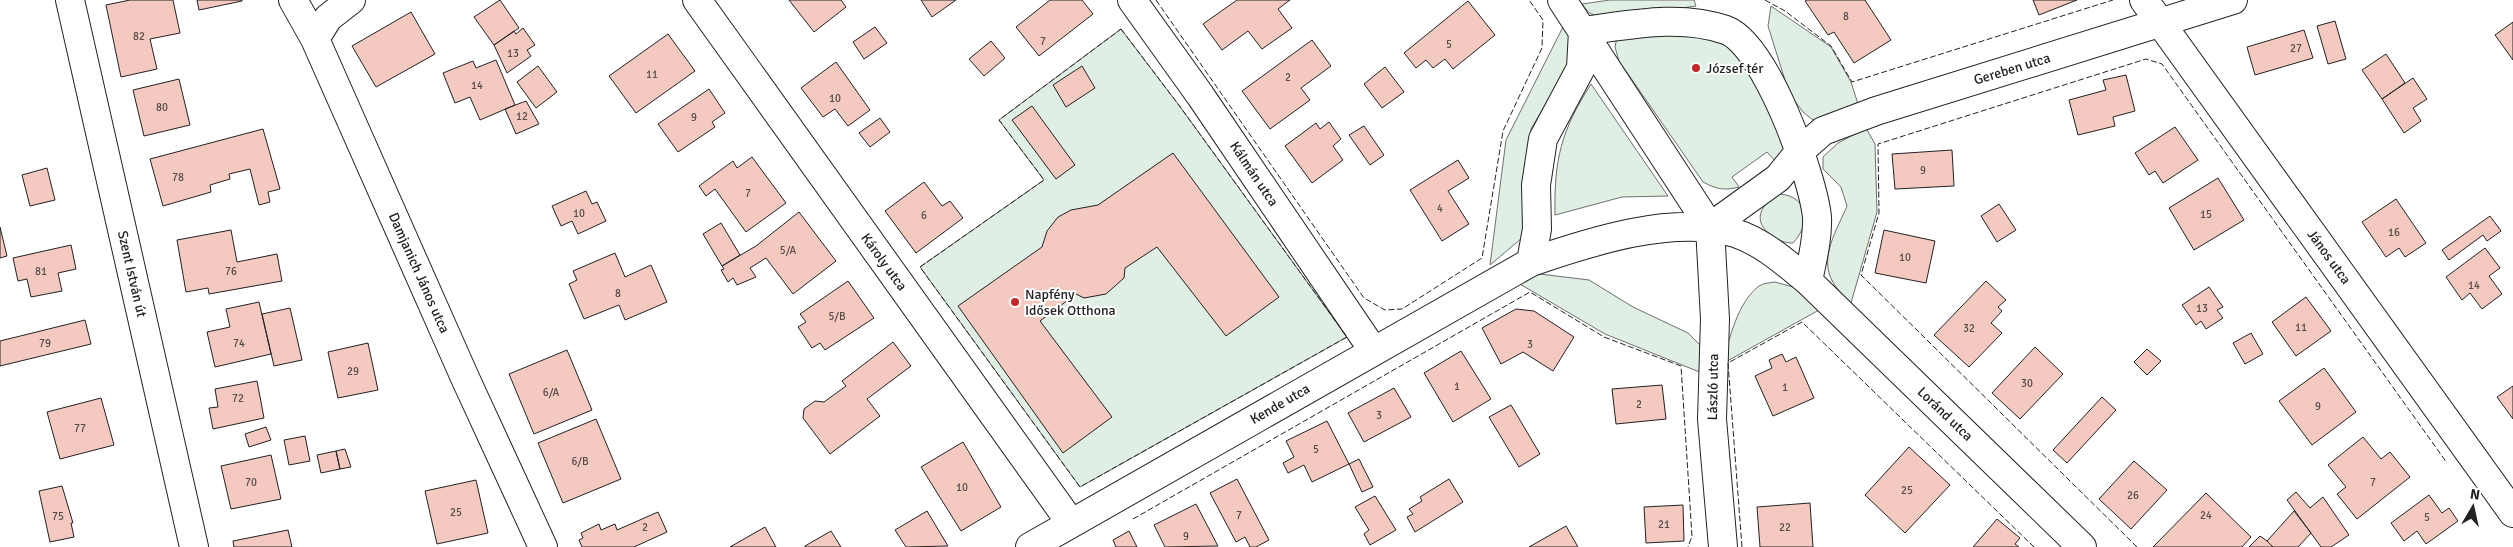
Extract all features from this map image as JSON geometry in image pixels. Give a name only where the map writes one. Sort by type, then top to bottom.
[{"type":"street","name":"Szent István út","points":[[70,0],[194,547]]},
{"type":"street","name":"Damjanich János utca","points":[[293,0],[315,39],[462,371],[543,547]]},
{"type":"street","points":[[315,39],[328,18],[351,0]]},
{"type":"street","name":"Károly utca","points":[[697,0],[1071,523]]},
{"type":"street","name":"Kálmán utca","points":[[1132,0],[1190,101],[1373,350]]},
{"type":"street","points":[[1562,0],[1605,69],[1683,183],[1710,227]]},
{"type":"street","name":"János utca","points":[[2144,0],[2513,513]]},
{"type":"street","name":"Gereben utca","points":[[1799,152],[1823,131],[1876,111],[2162,24],[2233,0]]},
{"type":"street","points":[[1583,31],[1679,21],[1728,31],[1749,49],[1763,70],[1784,111],[1813,196],[1817,219],[1808,281]]},
{"type":"street","points":[[1583,31],[1581,68],[1543,139],[1536,185],[1537,229],[1531,262],[1584,244],[1634,233],[1710,227],[1737,234],[1769,250],[1808,281]]},
{"type":"street","points":[[1710,227],[1778,178],[1799,152]]},
{"type":"street","name":"László utca","points":[[1710,227],[1715,319],[1712,419],[1723,547]]},
{"type":"street","name":"Kende utca","points":[[1030,547],[1373,350],[1531,262]]},
{"type":"street","name":"Loránd utca","points":[[1808,281],[2082,547]]},
{"type":"green space","points":[[1610,0],[1694,0],[1696,6],[1644,15],[1603,17],[1589,12],[1582,4]]},
{"type":"green space","points":[[1771,6],[1831,47],[1851,82],[1858,104],[1834,116],[1813,120],[1803,112],[1789,93],[1768,26]]},
{"type":"green space","points":[[1569,15],[1579,47],[1531,129],[1530,141],[1539,153],[1522,238],[1490,265],[1506,140]]},
{"type":"green space","points":[[1677,28],[1735,44],[1787,138],[1785,152],[1776,162],[1767,152],[1732,177],[1739,187],[1720,189],[1703,182],[1619,61],[1615,47],[1617,37]]},
{"type":"green space","points":[[1121,29],[1181,108],[1347,337],[1080,487],[920,267],[1044,180],[999,120]]},
{"type":"green space","points":[[1591,84],[1668,196],[1622,197],[1555,215],[1556,178],[1561,146],[1573,116]]},
{"type":"green space","points":[[1866,128],[1875,144],[1877,212],[1851,303],[1837,288],[1829,273],[1828,253],[1847,206],[1841,187],[1823,169],[1823,157],[1838,143]]},
{"type":"green space","points":[[1780,194],[1797,200],[1802,206],[1804,213],[1802,228],[1799,236],[1793,243],[1787,243],[1775,238],[1764,229],[1761,223],[1762,210]]},
{"type":"green space","points":[[1540,274],[1589,280],[1633,307],[1688,333],[1703,348],[1702,373],[1605,334],[1513,280]]},
{"type":"green space","points":[[1775,282],[1793,287],[1819,310],[1722,364],[1731,332],[1745,302],[1759,286]]},
{"type":"building","points":[[130,0],[173,0],[180,33],[150,39],[157,69],[121,77],[106,5]]},
{"type":"building","points":[[197,0],[242,0],[242,1],[199,10]]},
{"type":"building","points":[[500,0],[519,28],[494,45],[474,17]]},
{"type":"building","points":[[789,0],[841,0],[846,7],[814,32]]},
{"type":"building","points":[[921,0],[956,0],[932,17]]},
{"type":"building","points":[[1050,0],[1082,0],[1093,14],[1039,56],[1016,27]]},
{"type":"building","points":[[1237,0],[1290,0],[1278,9],[1292,28],[1262,49],[1248,31],[1222,50],[1203,24]]},
{"type":"building","points":[[1865,0],[1891,40],[1854,63],[1834,32],[1828,35],[1805,1]]},
{"type":"building","points":[[2033,0],[2077,0],[2039,15]]},
{"type":"building","points":[[1468,1],[1495,35],[1453,69],[1445,59],[1433,68],[1426,60],[1416,68],[1404,53]]},
{"type":"building","points":[[411,12],[435,54],[376,87],[352,46]]},
{"type":"building","points":[[2335,21],[2346,59],[2328,64],[2317,26]]},
{"type":"building","points":[[2513,22],[2513,60],[2495,35]]},
{"type":"building","points":[[875,27],[887,43],[864,59],[853,42]]},
{"type":"building","points":[[523,28],[535,45],[527,50],[531,56],[507,73],[494,45],[514,31],[516,34]]},
{"type":"building","points":[[2304,30],[2313,58],[2255,75],[2247,47]]},
{"type":"building","points":[[668,34],[695,71],[636,113],[609,76]]},
{"type":"building","points":[[1312,40],[1331,66],[1301,88],[1310,100],[1270,129],[1242,91]]},
{"type":"building","points":[[991,41],[1005,58],[984,76],[969,59]]},
{"type":"building","points":[[2386,54],[2405,83],[2382,99],[2362,70]]},
{"type":"building","points":[[496,60],[515,105],[480,120],[470,97],[455,103],[443,73],[473,61],[476,68]]},
{"type":"building","points":[[836,62],[870,110],[848,126],[835,109],[823,117],[801,88]]},
{"type":"building","points":[[538,66],[557,92],[536,108],[517,82]]},
{"type":"building","points":[[1082,66],[1095,88],[1066,107],[1053,85]]},
{"type":"building","points":[[1385,67],[1404,92],[1382,108],[1364,84]]},
{"type":"building","points":[[2126,75],[2135,111],[2113,117],[2115,126],[2078,135],[2069,100],[2106,90],[2103,80]]},
{"type":"building","points":[[2413,78],[2427,99],[2413,108],[2421,121],[2404,133],[2382,99]]},
{"type":"building","points":[[179,79],[190,125],[144,136],[133,90]]},
{"type":"building","points":[[709,89],[725,113],[712,122],[715,127],[678,152],[658,124]]},
{"type":"building","points":[[526,101],[539,124],[516,134],[505,109]]},
{"type":"building","points":[[1032,106],[1075,165],[1056,179],[1012,120]]},
{"type":"building","points":[[880,118],[890,132],[870,147],[859,133]]},
{"type":"building","points":[[1329,122],[1341,139],[1333,146],[1343,160],[1312,183],[1285,146],[1316,123],[1320,129]]},
{"type":"building","points":[[1364,126],[1384,155],[1370,165],[1349,135]]},
{"type":"building","points":[[2175,127],[2198,160],[2163,183],[2155,171],[2149,175],[2135,153]]},
{"type":"building","points":[[263,129],[280,189],[268,192],[270,202],[259,205],[250,169],[229,174],[230,179],[210,185],[211,192],[163,206],[150,159]]},
{"type":"building","points":[[1952,150],[1954,186],[1895,189],[1892,154]]},
{"type":"building","name":"Napfény Idősek Otthona","points":[[1173,153],[1279,297],[1226,336],[1157,247],[1125,268],[1124,278],[1106,294],[1084,298],[1076,294],[1040,321],[1112,417],[1063,453],[958,306],[1042,247],[1047,231],[1058,217],[1071,210],[1098,205]]},
{"type":"building","points":[[752,157],[786,203],[746,232],[715,189],[706,196],[699,186],[733,161],[737,168]]},
{"type":"building","points":[[1458,160],[1469,178],[1448,191],[1469,224],[1442,241],[1410,190]]},
{"type":"building","points":[[47,168],[55,200],[30,206],[22,175]]},
{"type":"building","points":[[2218,178],[2244,220],[2194,250],[2169,208]]},
{"type":"building","points":[[924,182],[942,206],[950,201],[963,218],[916,253],[885,211]]},
{"type":"building","points":[[586,191],[592,204],[597,202],[606,221],[578,234],[572,221],[561,226],[552,206]]},
{"type":"building","points":[[2396,199],[2426,243],[2405,257],[2399,248],[2386,257],[2362,222]]},
{"type":"building","points":[[1999,204],[2016,230],[1997,242],[1981,216]]},
{"type":"building","points":[[799,212],[836,261],[793,294],[766,258],[750,268],[756,277],[737,285],[733,278],[728,282],[721,270],[724,269],[722,266],[756,246]]},
{"type":"building","points":[[2490,216],[2501,231],[2487,241],[2483,235],[2449,260],[2442,250]]},
{"type":"building","points":[[721,223],[740,255],[722,266],[703,234]]},
{"type":"building","points":[[0,227],[7,256],[0,258]]},
{"type":"building","points":[[231,230],[237,262],[277,254],[282,281],[209,294],[208,288],[186,292],[177,240]]},
{"type":"building","points":[[1884,230],[1935,241],[1926,283],[1875,273]]},
{"type":"building","points":[[71,245],[76,269],[58,273],[62,291],[31,297],[27,279],[18,281],[13,258]]},
{"type":"building","points":[[2485,248],[2500,268],[2489,276],[2502,294],[2482,309],[2470,293],[2462,300],[2446,277]]},
{"type":"building","points":[[615,253],[625,277],[651,265],[667,302],[625,320],[619,305],[584,319],[569,284],[577,280],[573,271]]},
{"type":"building","points":[[848,281],[874,318],[825,350],[820,343],[812,348],[798,327],[806,322],[800,314]]},
{"type":"building","points":[[1986,281],[2006,300],[1998,307],[2002,311],[1991,323],[2002,333],[1969,367],[1934,335]]},
{"type":"building","points":[[2209,287],[2223,307],[2217,310],[2223,318],[2206,329],[2201,321],[2196,325],[2182,305]]},
{"type":"building","points":[[2306,297],[2331,331],[2296,356],[2272,322]]},
{"type":"building","points":[[259,302],[271,354],[215,367],[207,332],[230,327],[226,309]]},
{"type":"building","points":[[290,308],[302,360],[274,366],[262,314]]},
{"type":"building","points":[[1516,309],[1534,311],[1574,337],[1553,371],[1523,352],[1501,364],[1482,328]]},
{"type":"building","points":[[85,320],[91,344],[0,366],[0,341]]},
{"type":"building","points":[[2251,333],[2263,354],[2245,364],[2233,343]]},
{"type":"building","points":[[893,342],[911,366],[867,399],[880,416],[830,454],[803,418],[804,409],[815,401],[824,402],[846,386],[842,381]]},
{"type":"building","points":[[368,343],[378,390],[338,398],[328,352]]},
{"type":"building","points":[[2035,347],[2063,374],[2020,419],[1992,393]]},
{"type":"building","points":[[2147,349],[2161,361],[2147,375],[2134,362]]},
{"type":"building","points":[[567,350],[592,410],[534,434],[509,374]]},
{"type":"building","points":[[1461,351],[1491,399],[1453,422],[1424,373]]},
{"type":"building","points":[[1782,354],[1786,362],[1796,357],[1814,398],[1773,416],[1755,376],[1772,368],[1769,360]]},
{"type":"building","points":[[2324,368],[2356,412],[2312,445],[2279,401]]},
{"type":"building","points":[[257,381],[264,418],[213,429],[209,408],[218,407],[215,389]]},
{"type":"building","points":[[1662,385],[1666,419],[1616,424],[1612,389]]},
{"type":"building","points":[[2513,386],[2513,419],[2497,397]]},
{"type":"building","points":[[1394,388],[1411,417],[1364,442],[1348,413]]},
{"type":"building","points":[[2102,397],[2116,410],[2067,463],[2053,450]]},
{"type":"building","points":[[101,398],[114,445],[60,459],[47,412]]},
{"type":"building","points":[[1511,405],[1540,454],[1519,467],[1489,417]]},
{"type":"building","points":[[596,419],[621,479],[563,503],[538,443]]},
{"type":"building","points":[[1327,421],[1349,464],[1312,482],[1304,465],[1288,473],[1283,463],[1294,457],[1286,441]]},
{"type":"building","points":[[266,427],[271,440],[249,447],[245,434]]},
{"type":"building","points":[[305,436],[310,461],[289,465],[284,440]]},
{"type":"building","points":[[2363,437],[2381,459],[2390,452],[2410,477],[2357,519],[2337,494],[2346,487],[2328,465]]},
{"type":"building","points":[[963,442],[1001,507],[961,531],[921,467]]},
{"type":"building","points":[[1909,447],[1950,485],[1905,533],[1865,495]]},
{"type":"building","points":[[345,449],[351,467],[340,469],[336,451]]},
{"type":"building","points":[[336,451],[340,469],[321,473],[317,455]]},
{"type":"building","points":[[271,455],[281,499],[231,509],[221,466]]},
{"type":"building","points":[[1359,459],[1373,487],[1362,492],[1349,464]]},
{"type":"building","points":[[2134,461],[2167,490],[2131,529],[2099,499]]},
{"type":"building","points":[[1237,479],[1269,540],[1256,547],[1250,547],[1245,537],[1236,542],[1210,493]]},
{"type":"building","points":[[1449,479],[1463,502],[1415,532],[1407,517],[1413,514],[1409,509],[1422,501],[1420,497]]},
{"type":"building","points":[[476,480],[488,533],[437,544],[425,491]]},
{"type":"building","points":[[62,486],[73,523],[71,523],[74,537],[50,542],[39,491]]},
{"type":"building","points":[[2296,492],[2310,508],[2323,497],[2349,535],[2331,547],[2321,547],[2287,500]]},
{"type":"building","points":[[2206,493],[2251,537],[2242,547],[2153,547]]},
{"type":"building","points":[[2429,495],[2442,513],[2449,508],[2458,521],[2426,544],[2417,531],[2404,541],[2391,523]]},
{"type":"building","points":[[1375,496],[1396,530],[1370,545],[1364,534],[1369,530],[1355,507]]},
{"type":"building","points":[[1810,503],[1813,547],[1760,547],[1757,507]]},
{"type":"building","points":[[1196,504],[1218,546],[1165,547],[1154,525]]},
{"type":"building","points":[[1683,505],[1684,541],[1646,543],[1644,507]]},
{"type":"building","points":[[927,511],[948,546],[906,547],[895,530]]},
{"type":"building","points":[[2294,511],[2311,533],[2298,547],[2273,547],[2267,541]]},
{"type":"building","points":[[658,512],[667,532],[634,547],[582,547],[579,540],[583,538],[581,533],[599,524],[601,530],[615,524],[617,530]]},
{"type":"building","points":[[1997,519],[2020,538],[2015,544],[2019,547],[1973,547]]},
{"type":"building","points":[[1566,526],[1578,547],[1529,547]]},
{"type":"building","points":[[765,527],[776,547],[730,547]]},
{"type":"building","points":[[288,530],[292,547],[234,547],[233,541]]},
{"type":"building","points":[[831,531],[841,547],[805,547],[805,546]]},
{"type":"building","points":[[1129,531],[1137,547],[1116,547],[1113,540]]},
{"type":"building","points":[[2260,536],[2267,541],[2273,547],[2249,547]]},
{"type":"fence","points":[[1156,0],[1364,298],[1385,310],[1402,309],[1482,258],[1503,131],[1542,48],[1543,20],[1529,0]]},
{"type":"fence","points":[[1765,0],[1785,11],[1831,46],[1852,82],[2113,0]]},
{"type":"fence","points":[[1121,29],[1181,108],[1347,337],[1080,487],[920,267],[1044,180],[999,120],[1121,29]]},
{"type":"fence","points":[[2137,547],[1861,275],[1879,213],[1878,144],[2146,59],[2162,64],[2447,463]]},
{"type":"fence","points":[[1133,519],[1530,292],[1604,337],[1681,366],[1692,536],[1688,547]]},
{"type":"fence","points":[[1742,547],[1728,363],[1802,322],[2034,547]]},
{"type":"place","name":"József tér","points":[[1696,68]]},
{"type":"place","name":"Napfény Idősek Otthona","points":[[1015,302]]}]
